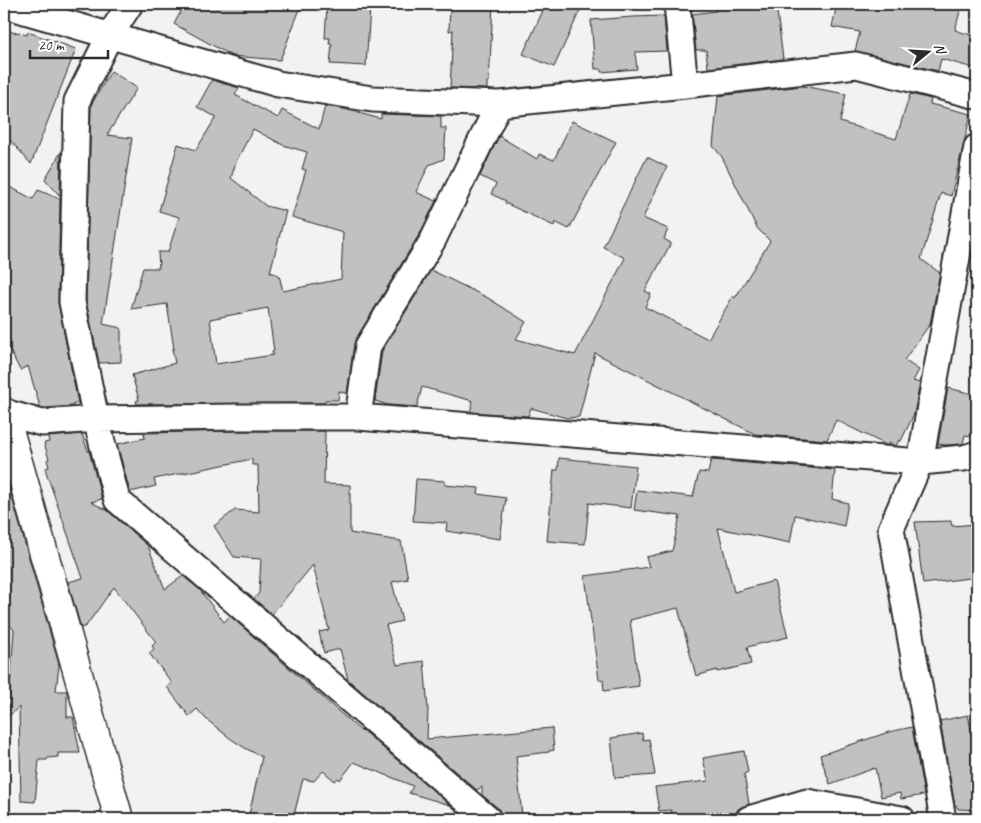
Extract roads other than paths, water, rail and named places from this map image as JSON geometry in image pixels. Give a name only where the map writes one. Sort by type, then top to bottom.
[{"type":"street","points":[[130,4],[110,36],[77,101],[72,302],[96,419],[117,500],[488,819]]},
{"type":"street","points":[[677,4],[685,85]]},
{"type":"street","points":[[4,5],[278,84],[372,99],[499,104],[856,65],[977,96]]},
{"type":"street","points":[[358,417],[368,346],[434,240],[499,104]]},
{"type":"street","points":[[943,819],[891,529],[920,462],[977,146]]},
{"type":"street","points":[[4,412],[42,423],[96,419],[358,417],[920,462],[964,458],[977,454]]},
{"type":"street","points":[[4,412],[116,819]]},
{"type":"street","points":[[749,819],[807,802],[902,819]]}]
